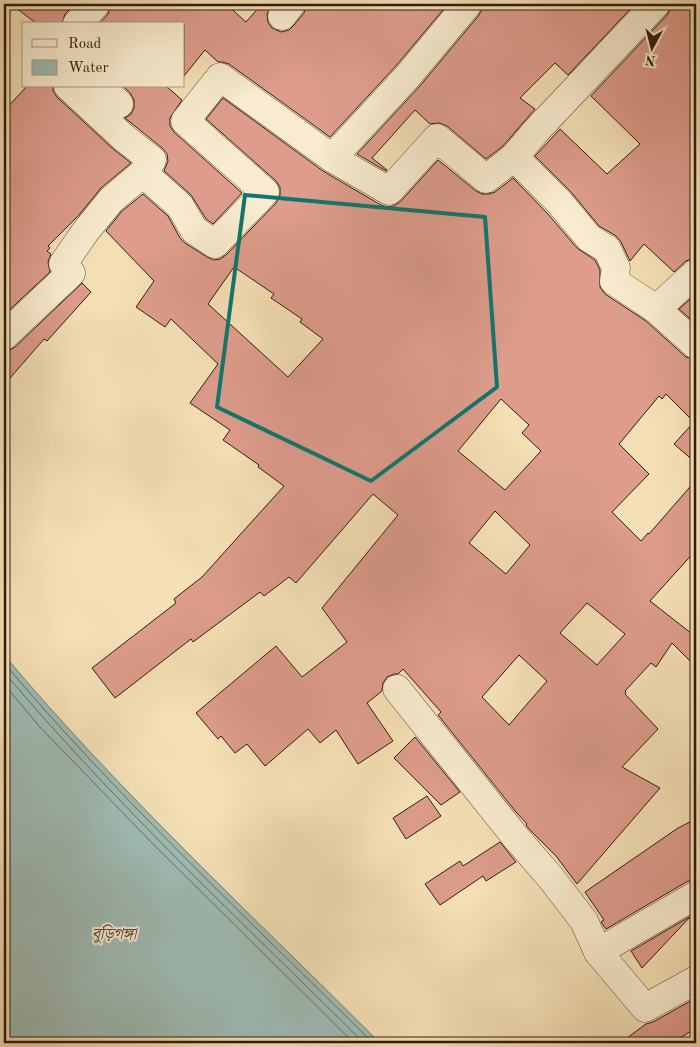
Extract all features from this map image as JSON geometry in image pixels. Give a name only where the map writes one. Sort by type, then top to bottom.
[{"type":"street","points":[[332,158],[407,77],[468,5],[466,4]]},
{"type":"street","points":[[143,172],[180,206],[194,230],[215,244],[265,192],[185,121],[220,77],[332,158],[389,191],[437,138],[486,179],[514,157],[656,4]]},
{"type":"street","points":[[4,336],[71,273],[63,264],[85,232],[111,200],[143,172],[152,160],[123,137],[70,88]]},
{"type":"street","points":[[101,88],[119,104]]},
{"type":"street","points":[[514,157],[560,203],[589,238],[607,249],[616,268],[614,281],[656,309],[696,345]]},
{"type":"street","points":[[656,309],[696,273]]},
{"type":"street","points":[[397,689],[518,840],[551,878],[584,921],[598,952],[644,1008],[696,980]]},
{"type":"street","points":[[598,952],[696,895]]},
{"type":"highlighted area","points":[[245,195],[485,217],[497,387],[371,481],[217,407]]},
{"type":"water","name":"বুড়িগঙ্গা","points":[[4,655],[48,706],[140,805],[380,1043],[4,1043]]},
{"type":"building","points":[[11,4],[75,4],[65,14],[63,22],[34,22]]},
{"type":"building","points":[[111,4],[226,4],[246,22],[262,4],[272,4],[267,14],[268,22],[272,28],[281,32],[289,30],[294,25],[304,13],[306,4],[448,4],[395,67],[330,137],[229,64],[218,62],[205,50],[185,75],[185,22],[101,22],[108,14]]},
{"type":"building","points":[[482,4],[635,4],[568,75],[555,63],[520,98],[535,109],[503,146],[486,159],[447,126],[439,123],[430,124],[415,110],[372,158],[386,171],[357,154],[419,87],[479,15]]},
{"type":"building","points":[[671,4],[696,4],[696,258],[686,261],[674,272],[644,244],[630,261],[616,236],[599,226],[571,192],[535,156],[560,129],[607,174],[640,144],[591,96],[667,15]]},
{"type":"building","points":[[25,88],[53,88],[57,97],[131,163],[101,188],[79,215],[48,246],[50,248],[47,251],[51,254],[48,262],[50,272],[4,315],[4,111]]},
{"type":"building","points":[[125,88],[168,88],[182,100],[170,118],[170,126],[174,132],[242,193],[213,224],[206,219],[191,195],[164,171],[168,161],[167,154],[125,118],[131,114],[134,108],[134,100]]},
{"type":"building","points":[[223,98],[323,171],[387,207],[394,206],[401,201],[438,160],[482,194],[495,192],[513,178],[548,214],[577,248],[595,260],[600,270],[600,287],[605,294],[646,321],[686,357],[696,360],[696,463],[674,444],[694,422],[666,394],[662,399],[659,396],[619,444],[649,474],[612,512],[641,541],[696,480],[696,550],[650,601],[696,637],[696,667],[672,643],[656,667],[651,663],[625,691],[625,694],[658,729],[622,767],[660,788],[577,884],[556,856],[530,830],[438,715],[441,712],[403,669],[398,674],[387,677],[383,683],[382,691],[367,703],[393,741],[358,764],[336,730],[320,743],[308,729],[265,766],[247,744],[235,753],[221,736],[218,739],[196,713],[276,646],[302,677],[347,642],[322,608],[398,515],[373,494],[296,583],[289,577],[264,596],[260,592],[193,642],[191,639],[115,698],[92,668],[176,603],[174,599],[202,577],[284,486],[258,467],[259,465],[223,440],[230,430],[190,403],[218,364],[171,319],[165,327],[136,307],[154,281],[106,231],[122,211],[143,194],[168,216],[180,238],[185,243],[214,260],[226,255],[276,203],[280,195],[280,187],[276,181],[206,119]],"holes":[[[234,267],[274,294],[271,298],[302,319],[300,322],[323,339],[288,377],[208,304]],[[501,399],[529,425],[522,433],[541,451],[505,490],[458,451]],[[495,511],[530,545],[506,574],[469,543]],[[587,603],[625,634],[597,665],[560,633]],[[519,655],[547,681],[509,725],[482,697]]]},
{"type":"building","points":[[82,283],[91,292],[47,341],[44,339],[4,385],[4,351],[15,347]]},
{"type":"building","points":[[696,294],[696,324],[679,309]]},
{"type":"building","points":[[415,737],[460,792],[441,805],[394,758]]},
{"type":"building","points":[[427,796],[441,816],[406,839],[393,818]]},
{"type":"building","points":[[696,819],[696,879],[688,881],[606,929],[601,922],[604,920],[585,892],[678,828]]},
{"type":"building","points":[[500,842],[516,862],[486,881],[483,876],[440,905],[425,884],[460,861],[463,866]]},
{"type":"building","points":[[691,916],[642,968],[631,951]]},
{"type":"building","points":[[696,998],[696,1028],[672,1043],[620,1043],[646,1024]]}]
